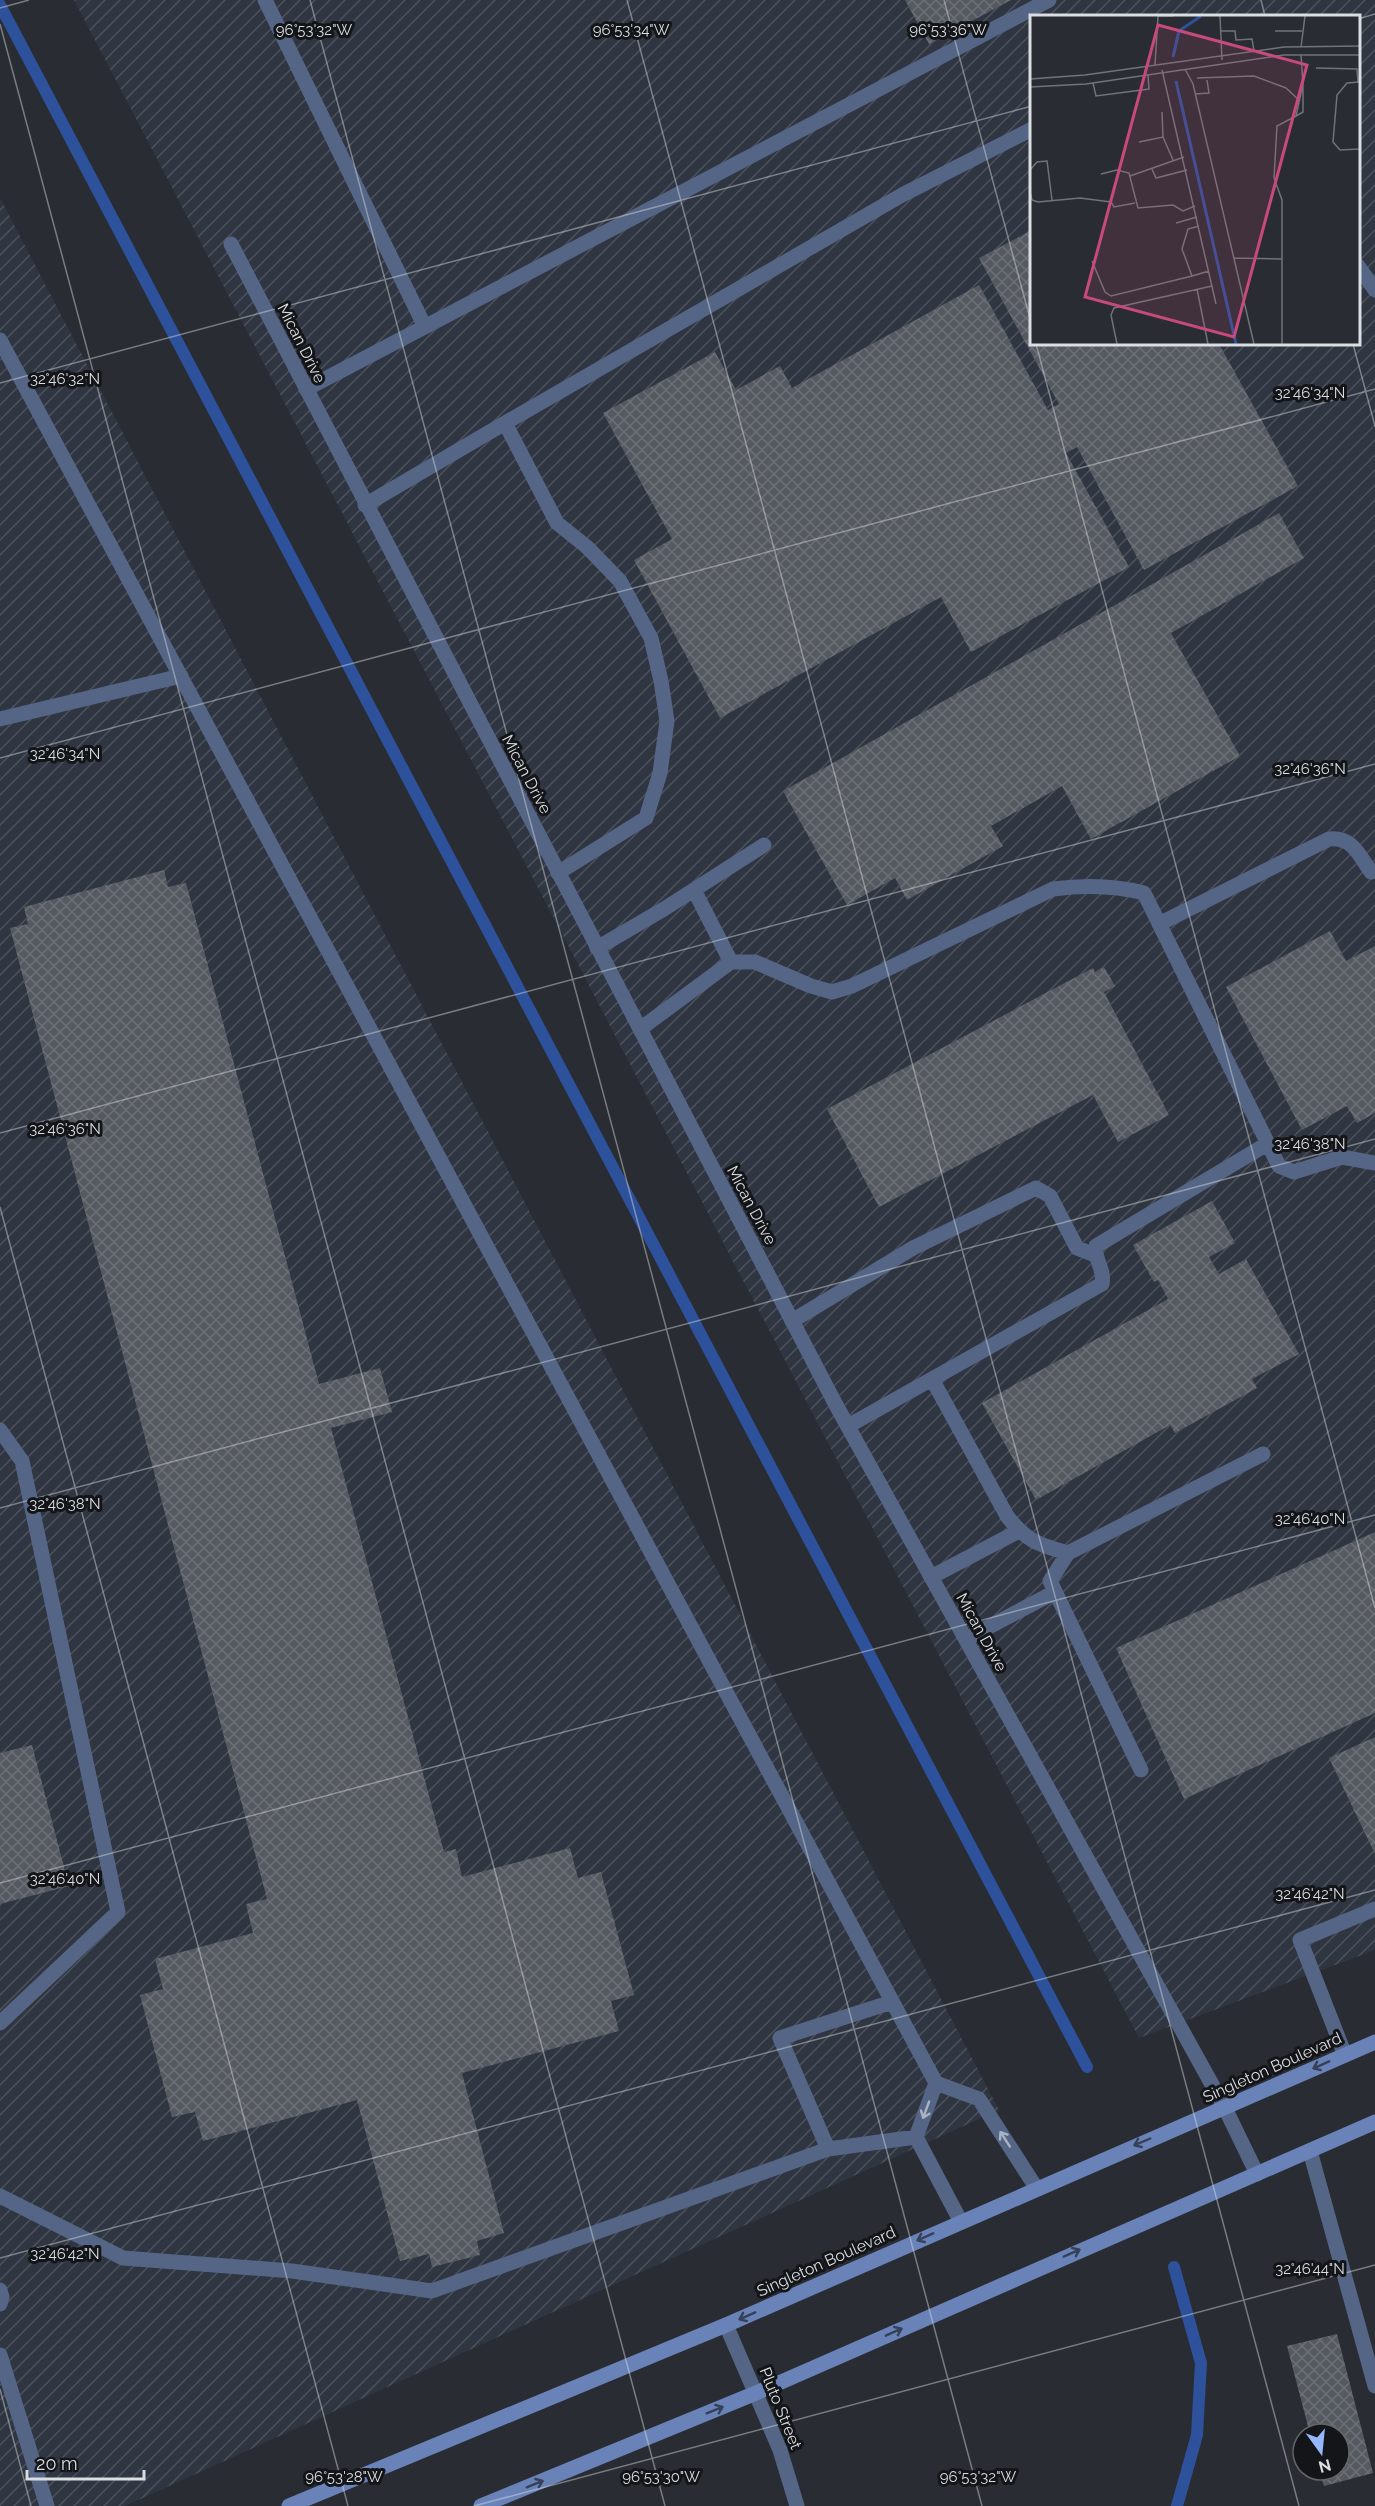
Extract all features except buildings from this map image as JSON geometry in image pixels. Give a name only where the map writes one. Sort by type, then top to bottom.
[{"type":"main road","name":"Singleton Boulevard","points":[[289,2506],[726,2325],[1375,2042]]},
{"type":"main road","points":[[485,2505],[756,2393],[1375,2122]]},
{"type":"street","points":[[265,0],[424,327]]},
{"type":"street","points":[[306,389],[1049,0]]},
{"type":"street","points":[[365,505],[902,195],[1030,130]]},
{"type":"street","name":"Mican Drive","points":[[231,244],[792,1321],[931,1578],[1225,2108],[1257,2174]]},
{"type":"street","points":[[1360,268],[1375,290]]},
{"type":"street","points":[[0,340],[936,2083],[979,2099],[1037,2188]]},
{"type":"street","points":[[505,423],[557,523],[587,546],[620,581],[651,638],[667,721],[660,773],[646,818],[558,873]]},
{"type":"street","points":[[0,719],[181,676]]},
{"type":"street","points":[[1159,924],[1329,839],[1340,838],[1353,845],[1371,872],[1375,871]]},
{"type":"street","points":[[597,948],[694,891],[764,845]]},
{"type":"street","points":[[640,1029],[731,962],[755,962],[831,992],[852,986],[1053,889],[1078,885],[1119,886],[1144,893],[1279,1167],[1294,1172],[1342,1158],[1375,1163]]},
{"type":"street","points":[[694,891],[731,962]]},
{"type":"street","points":[[848,1426],[1102,1284],[1104,1274],[1095,1255],[1096,1246],[1267,1144]]},
{"type":"street","points":[[792,1321],[913,1248],[1036,1188],[1050,1196],[1077,1248],[1095,1255]]},
{"type":"street","points":[[932,1379],[1007,1516],[1019,1531],[1037,1545],[1068,1553]]},
{"type":"street","points":[[0,1430],[22,1461],[118,1912],[0,2023]]},
{"type":"street","points":[[1141,1770],[1050,1581],[1068,1553],[1263,1454]]},
{"type":"street","points":[[931,1578],[1019,1531]]},
{"type":"street","points":[[966,1639],[1055,1592]]},
{"type":"street","points":[[1346,2055],[1300,1940],[1375,1909]]},
{"type":"street","points":[[828,2149],[780,2038],[892,2002]]},
{"type":"street","points":[[936,2083],[916,2137],[961,2222]]},
{"type":"street","points":[[0,2196],[123,2259],[292,2271],[432,2291],[828,2149],[916,2137]]},
{"type":"street","points":[[1310,2151],[1375,2386]]},
{"type":"street","points":[[0,2290],[2,2297],[0,2304]]},
{"type":"street","name":"Pluto Street","points":[[726,2325],[780,2450],[797,2506]]},
{"type":"street","points":[[0,2355],[47,2506]]},
{"type":"shaded area","points":[[74,0],[1375,0],[1375,1950],[1139,2038]]},
{"type":"shaded area","points":[[0,198],[999,2110],[125,2506],[0,2506]]},
{"type":"waterway","points":[[0,5],[1087,2067]]},
{"type":"waterway","points":[[1174,2267],[1201,2363],[1197,2435],[1177,2506]]}]
